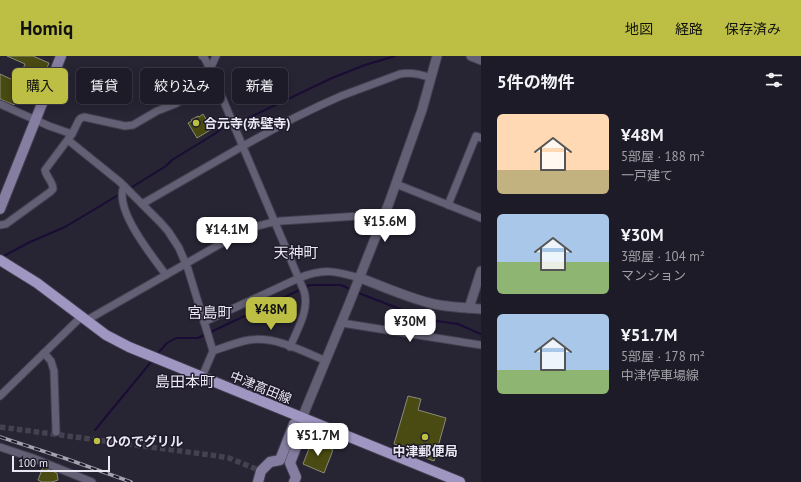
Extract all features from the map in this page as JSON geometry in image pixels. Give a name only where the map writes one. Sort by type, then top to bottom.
[{"type":"main road","points":[[0,209],[61,56]]},
{"type":"main road","name":"中津高田線","points":[[0,260],[37,283],[106,334],[128,347],[460,482]]},
{"type":"main road","points":[[258,482],[261,471],[270,462],[280,460],[294,424],[302,418]]},
{"type":"main road","points":[[294,482],[296,477],[290,463],[303,429],[302,418]]},
{"type":"street","points":[[202,56],[204,57],[209,68]]},
{"type":"street","points":[[211,68],[216,56]]},
{"type":"street","points":[[471,56],[481,60]]},
{"type":"street","points":[[302,418],[342,323],[396,184],[422,110],[436,57]]},
{"type":"street","points":[[142,204],[243,146],[321,105],[392,76],[404,73],[412,73],[431,78]]},
{"type":"street","points":[[224,102],[306,296],[304,312],[290,347]]},
{"type":"street","points":[[0,104],[70,137],[112,174],[168,231],[179,248],[186,264],[213,351],[202,377]]},
{"type":"street","points":[[0,225],[6,224],[51,190],[53,187],[45,170],[70,137],[82,117],[128,127],[133,126],[157,111],[175,104]]},
{"type":"street","points":[[448,205],[476,136],[481,138]]},
{"type":"street","points":[[396,184],[481,218]]},
{"type":"street","points":[[124,186],[122,193],[123,201],[130,222],[138,237],[166,275]]},
{"type":"street","points":[[0,396],[44,353],[84,318],[245,231],[275,221],[359,216],[381,222]]},
{"type":"street","points":[[204,322],[299,278],[317,272],[331,271],[360,278],[416,299],[446,306],[481,309]]},
{"type":"street","points":[[468,308],[481,271]]},
{"type":"street","points":[[342,323],[481,345]]},
{"type":"street","points":[[213,351],[239,342],[262,339],[273,341],[326,361]]},
{"type":"street","points":[[44,353],[51,361],[54,371],[56,432]]},
{"type":"street","points":[[0,446],[33,458],[77,479],[92,482]]},
{"type":"building","points":[[7,56],[33,56],[49,63],[47,68],[23,68],[25,64]]},
{"type":"building","points":[[0,74],[12,80],[12,104],[14,105],[0,99]]},
{"type":"building","points":[[203,114],[212,129],[197,138],[188,123]]},
{"type":"building","points":[[408,396],[421,399],[418,410],[446,418],[434,461],[415,454],[415,451],[394,444]]},
{"type":"building","points":[[312,441],[333,450],[324,473],[303,464]]},
{"type":"building","points":[[43,467],[57,473],[58,480],[52,482],[42,482],[38,480]]},
{"type":"waterway","points":[[236,123],[332,78],[365,65],[395,56]]},
{"type":"waterway","points":[[129,189],[226,125],[231,124]]},
{"type":"waterway","points":[[2,257],[30,242],[65,227],[120,194]]},
{"type":"waterway","points":[[158,353],[167,343],[176,338],[198,338],[310,285],[341,285],[352,290]]},
{"type":"waterway","points":[[356,292],[413,314],[437,321],[458,324],[481,334]]},
{"type":"waterway","points":[[95,430],[151,362]]},
{"type":"tunnel","points":[[0,427],[218,456],[229,458],[261,471]]},
{"type":"railway","points":[[0,437],[131,482]]},
{"type":"place","name":"合元寺(赤壁寺)","points":[[196,123]]},
{"type":"place","name":"中津郵便局","points":[[425,437]]},
{"type":"place","name":"ひのでグリル","points":[[97,441]]},
{"type":"district","name":"天神町","points":[[296,253]]},
{"type":"district","name":"宮島町","points":[[210,313]]},
{"type":"district","name":"島田本町","points":[[185,382]]}]
